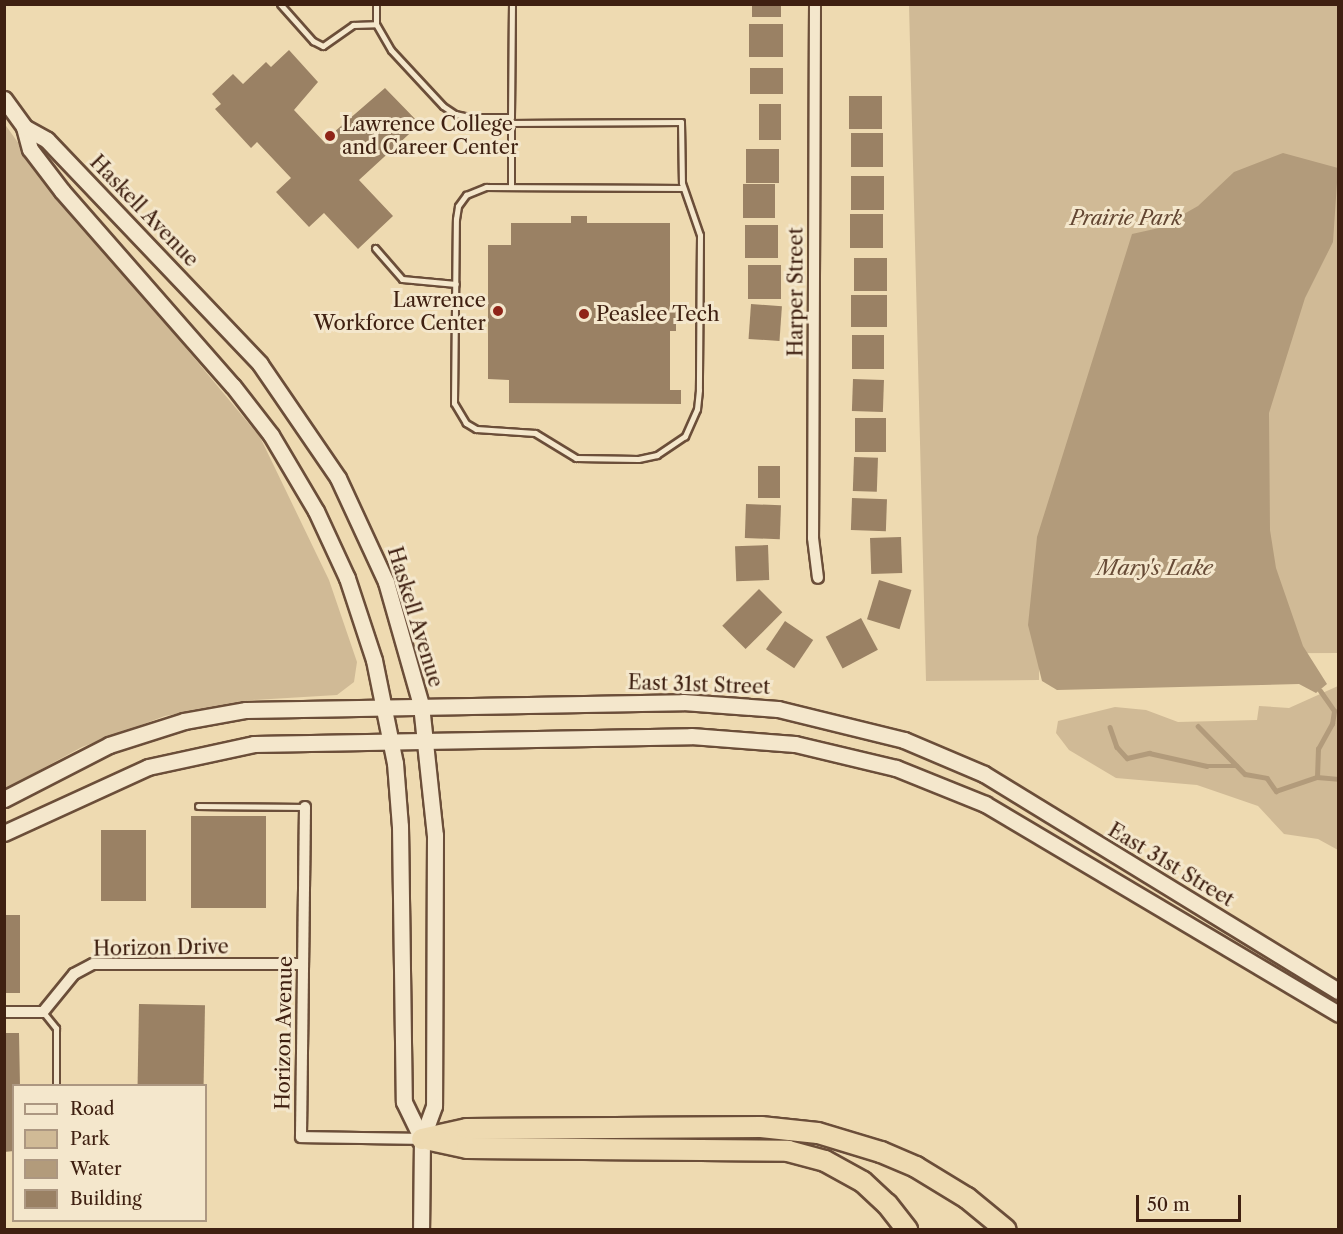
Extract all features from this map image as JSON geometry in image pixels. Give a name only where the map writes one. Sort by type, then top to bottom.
[{"type":"highway","points":[[422,1138],[467,1129],[761,1127],[818,1133],[881,1152],[916,1167],[967,1198],[1006,1230]]},
{"type":"highway","points":[[422,1138],[467,1148],[788,1151],[825,1161],[863,1182],[887,1204],[907,1230]]},
{"type":"main road","name":"Haskell Avenue","points":[[4,99],[24,127],[30,149],[62,191],[233,386],[286,458],[347,578],[386,706],[391,740],[400,825],[404,1102],[422,1138]]},
{"type":"main road","name":"Haskell Avenue","points":[[24,127],[47,140],[261,364],[314,440],[350,503],[386,582],[421,705],[427,739],[435,835],[434,1106],[422,1138],[422,1230]]},
{"type":"main road","name":"East 31st Street","points":[[4,799],[109,745],[184,721],[246,710],[421,705],[718,703],[778,709],[874,730],[984,774],[1338,991]]},
{"type":"main road","name":"East 31st Street","points":[[4,833],[121,777],[183,757],[254,744],[427,739],[738,737],[828,750],[896,768],[957,791],[1026,826],[1338,1014]]},
{"type":"street","name":"Harper Street","points":[[815,4],[813,538],[818,578]]},
{"type":"street","name":"Horizon Avenue","points":[[305,807],[301,1137],[422,1138]]},
{"type":"street","name":"Horizon Drive","points":[[43,1012],[74,974],[93,964],[303,964]]},
{"type":"street","points":[[4,1012],[43,1012]]},
{"type":"lane","points":[[280,4],[318,45],[329,44],[353,25],[376,24]]},
{"type":"lane","points":[[376,4],[376,24],[391,50],[442,106],[469,117],[511,120],[681,122],[683,188],[700,235],[699,390],[697,409],[685,436],[657,455],[638,459],[576,458],[535,433],[489,431],[466,423],[454,403],[458,206],[475,189],[511,187],[683,188]]},
{"type":"lane","points":[[511,187],[512,4]]},
{"type":"lane","points":[[375,248],[402,279],[456,284]]},
{"type":"lane","points":[[198,806],[305,807]]},
{"type":"lane","points":[[43,1012],[56,1028],[56,1084]]},
{"type":"green space","name":"Prairie Park","points":[[909,5],[1338,5],[1338,653],[1039,654],[1039,680],[926,681]]},
{"type":"green space","points":[[4,123],[37,169],[260,437],[329,580],[357,662],[354,682],[337,695],[252,700],[165,716],[82,747],[5,789]]},
{"type":"green space","points":[[1338,686],[1338,850],[1318,839],[1284,834],[1258,806],[1197,785],[1116,778],[1069,750],[1056,733],[1058,721],[1115,707],[1146,710],[1178,722],[1257,720],[1259,706],[1289,708]]},
{"type":"water","name":"Mary's Lake","points":[[1283,153],[1338,168],[1333,242],[1305,298],[1269,413],[1270,530],[1276,568],[1303,646],[1327,684],[1316,693],[1299,684],[1057,690],[1042,681],[1028,625],[1037,537],[1132,234],[1159,228],[1198,206],[1234,172]]},
{"type":"building","points":[[752,4],[781,4],[781,17],[752,17]]},
{"type":"building","points":[[749,24],[783,24],[783,57],[749,57]]},
{"type":"building","points":[[289,50],[318,82],[294,110],[326,144],[335,136],[333,133],[385,88],[420,124],[359,180],[393,216],[358,249],[324,213],[309,227],[276,192],[291,178],[257,142],[251,148],[215,109],[221,104],[212,94],[233,74],[243,84],[266,62],[271,67]]},
{"type":"building","points":[[750,68],[783,68],[783,94],[750,94]]},
{"type":"building","points":[[849,96],[882,96],[882,129],[849,129]]},
{"type":"building","points":[[759,104],[781,104],[781,140],[759,140]]},
{"type":"building","points":[[851,133],[883,133],[883,167],[851,167]]},
{"type":"building","points":[[746,149],[779,149],[779,183],[746,183]]},
{"type":"building","points":[[851,176],[884,176],[884,210],[851,210]]},
{"type":"building","points":[[743,184],[775,184],[775,218],[743,218]]},
{"type":"building","points":[[850,214],[883,214],[883,248],[850,248]]},
{"type":"building","name":"Peaslee Tech","points":[[571,216],[587,216],[587,223],[670,223],[670,309],[679,309],[679,320],[676,320],[676,331],[670,331],[670,390],[681,390],[681,404],[509,403],[509,380],[488,379],[488,245],[511,245],[511,223],[571,223]]},
{"type":"building","points":[[745,225],[778,225],[778,258],[745,258]]},
{"type":"building","points":[[854,258],[887,258],[887,291],[854,291]]},
{"type":"building","points":[[748,265],[781,265],[781,299],[748,299]]},
{"type":"building","points":[[851,295],[887,295],[887,327],[851,327]]},
{"type":"building","points":[[751,304],[782,306],[779,341],[749,339]]},
{"type":"building","points":[[852,335],[884,335],[884,369],[852,369]]},
{"type":"building","points":[[853,379],[884,380],[883,412],[852,411]]},
{"type":"building","points":[[855,418],[886,418],[886,452],[855,452]]},
{"type":"building","points":[[854,457],[878,458],[877,492],[853,491]]},
{"type":"building","points":[[758,466],[780,466],[780,498],[758,498]]},
{"type":"building","points":[[852,498],[887,499],[886,531],[851,530]]},
{"type":"building","points":[[746,504],[781,505],[780,539],[745,538]]},
{"type":"building","points":[[901,537],[902,573],[871,574],[870,538]]},
{"type":"building","points":[[768,545],[769,580],[736,581],[735,546]]},
{"type":"building","points":[[879,580],[912,590],[900,629],[867,619]]},
{"type":"building","points":[[759,589],[782,612],[746,649],[722,626]]},
{"type":"building","points":[[861,618],[878,650],[843,669],[826,637]]},
{"type":"building","points":[[785,621],[813,640],[794,668],[766,649]]},
{"type":"building","points":[[191,816],[266,816],[266,908],[191,908]]},
{"type":"building","points":[[101,830],[146,830],[146,901],[101,901]]},
{"type":"building","points":[[4,915],[20,915],[20,993],[4,993]]},
{"type":"building","points":[[139,1004],[205,1005],[204,1084],[138,1084]]},
{"type":"building","points":[[4,1033],[19,1033],[20,1084],[12,1084],[12,1151],[4,1152]]},
{"type":"waterway","points":[[1317,777],[1318,749],[1332,724],[1334,711],[1320,691]]},
{"type":"waterway","points":[[1198,726],[1245,774],[1267,778],[1276,791],[1317,777],[1338,779]]},
{"type":"waterway","points":[[1110,727],[1117,747],[1127,758],[1149,753],[1207,766],[1237,766]]},
{"type":"place","name":"Lawrence College and Career Center","points":[[330,136]]},
{"type":"place","name":"Lawrence Workforce Center","points":[[498,311]]},
{"type":"place","name":"Peaslee Tech","points":[[584,314]]}]
